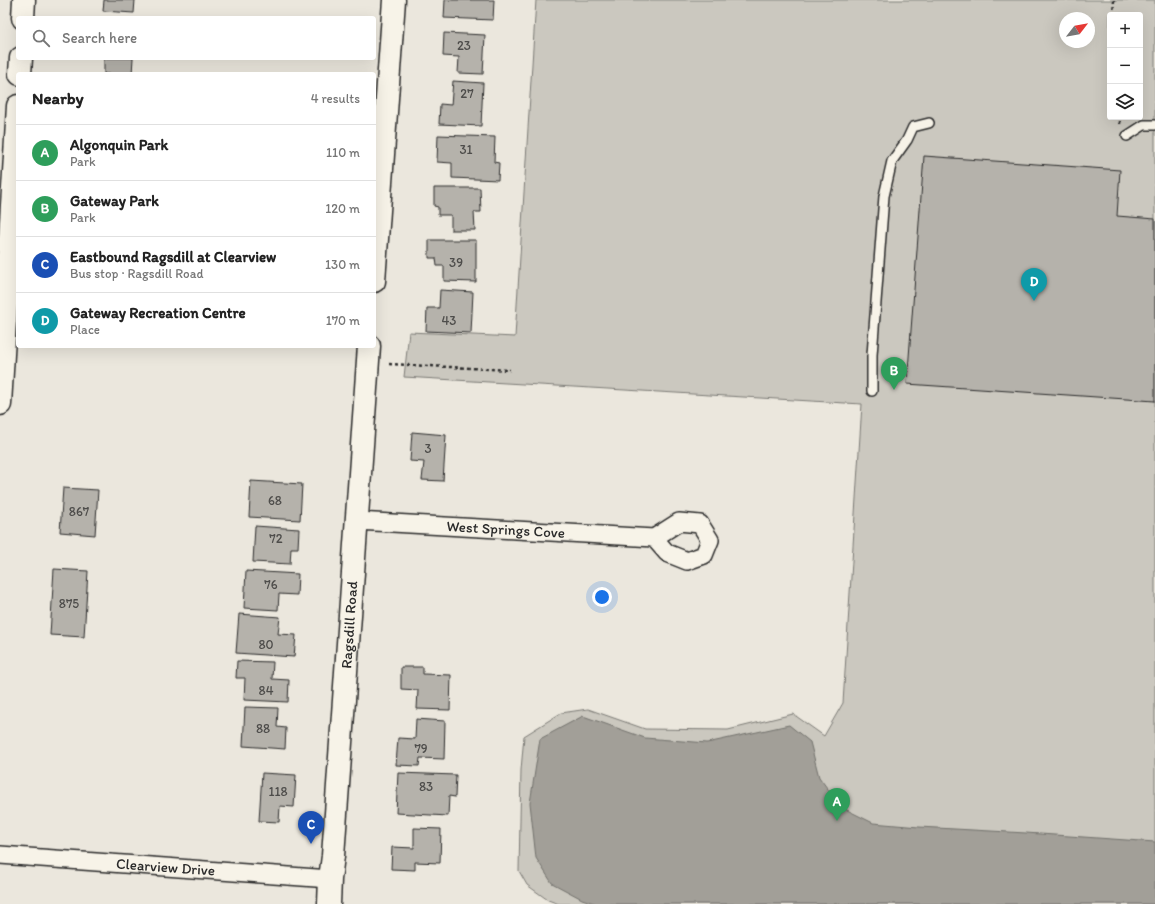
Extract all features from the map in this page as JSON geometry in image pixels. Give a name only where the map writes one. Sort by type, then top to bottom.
[{"type":"street","points":[[23,16],[24,0]]},
{"type":"street","points":[[376,253],[394,0]]},
{"type":"street","points":[[20,72],[21,60]]},
{"type":"street","points":[[0,404],[16,139]]},
{"type":"street","name":"Ragsdill Road","points":[[330,904],[330,879],[333,856],[369,354]]},
{"type":"street","name":"West Springs Cove","points":[[357,521],[654,538]]},
{"type":"street","name":"Clearview Drive","points":[[0,855],[330,879]]},
{"type":"lane","points":[[872,391],[872,355],[884,196],[892,161],[914,127],[930,123]]},
{"type":"lane","points":[[1127,136],[1144,125],[1155,125]]},
{"type":"path","points":[[1113,12],[1114,0]]},
{"type":"path","points":[[369,354],[510,370]]},
{"type":"shaded area","points":[[536,0],[1155,0],[1155,904],[559,904],[548,900],[527,885],[519,871],[521,770],[524,736],[561,713],[588,709],[645,729],[728,730],[793,714],[824,736],[843,703],[862,404],[404,377],[409,332],[515,337]]},
{"type":"shaded area","points":[[583,716],[645,738],[707,743],[789,725],[810,742],[819,777],[841,807],[873,823],[1155,842],[1155,904],[597,904],[582,899],[552,883],[536,858],[530,803],[540,739]]},
{"type":"building","points":[[104,0],[135,0],[134,13],[103,11]]},
{"type":"building","points":[[445,0],[494,0],[493,20],[444,18]]},
{"type":"building","points":[[444,33],[485,35],[483,74],[458,73],[459,57],[443,56]]},
{"type":"building","points":[[104,60],[133,60],[132,72],[104,72]]},
{"type":"building","points":[[453,81],[483,83],[481,126],[439,124],[440,104],[451,105]]},
{"type":"building","points":[[438,135],[495,137],[494,162],[499,163],[498,180],[452,178],[452,163],[437,162]]},
{"type":"building","points":[[924,156],[1120,170],[1117,216],[1155,219],[1155,401],[907,384]]},
{"type":"building","points":[[434,188],[480,188],[481,212],[474,212],[475,230],[451,230],[451,215],[438,215],[438,207],[434,206]]},
{"type":"building","points":[[429,240],[476,240],[476,282],[444,281],[444,266],[437,266],[436,258],[429,258]]},
{"type":"building","points":[[440,290],[473,292],[471,333],[426,331],[427,308],[439,308]]},
{"type":"building","points":[[412,432],[446,435],[443,481],[422,480],[424,462],[410,461]]},
{"type":"building","points":[[251,481],[302,484],[300,520],[249,517]]},
{"type":"building","points":[[63,488],[98,490],[95,535],[60,532]]},
{"type":"building","points":[[255,526],[299,529],[298,548],[291,548],[290,564],[253,562]]},
{"type":"building","points":[[54,569],[88,571],[84,637],[50,635]]},
{"type":"building","points":[[246,571],[298,574],[297,595],[279,594],[278,610],[244,608]]},
{"type":"building","points":[[239,614],[280,617],[278,634],[296,635],[294,657],[236,653]]},
{"type":"building","points":[[237,661],[273,662],[272,679],[289,680],[288,702],[244,700],[245,678],[236,678]]},
{"type":"building","points":[[401,667],[423,667],[423,674],[451,675],[450,710],[417,709],[418,690],[401,689]]},
{"type":"building","points":[[245,707],[278,708],[277,727],[286,728],[285,749],[243,746]]},
{"type":"building","points":[[416,719],[445,721],[444,759],[420,758],[419,766],[396,765],[398,738],[415,739]]},
{"type":"building","points":[[262,773],[296,775],[294,807],[280,806],[279,822],[259,821]]},
{"type":"building","points":[[398,773],[456,775],[455,797],[449,796],[448,816],[396,813]]},
{"type":"building","points":[[414,828],[441,829],[440,863],[415,862],[415,870],[391,869],[392,847],[414,848]]},
{"type":"place","name":"Gateway Recreation Centre","points":[[1034,301]]},
{"type":"place","name":"Gateway Park","points":[[894,390]]},
{"type":"place","name":"Algonquin Park","points":[[837,821]]},
{"type":"place","name":"Eastbound Ragsdill at Clearview","points":[[311,844]]}]
